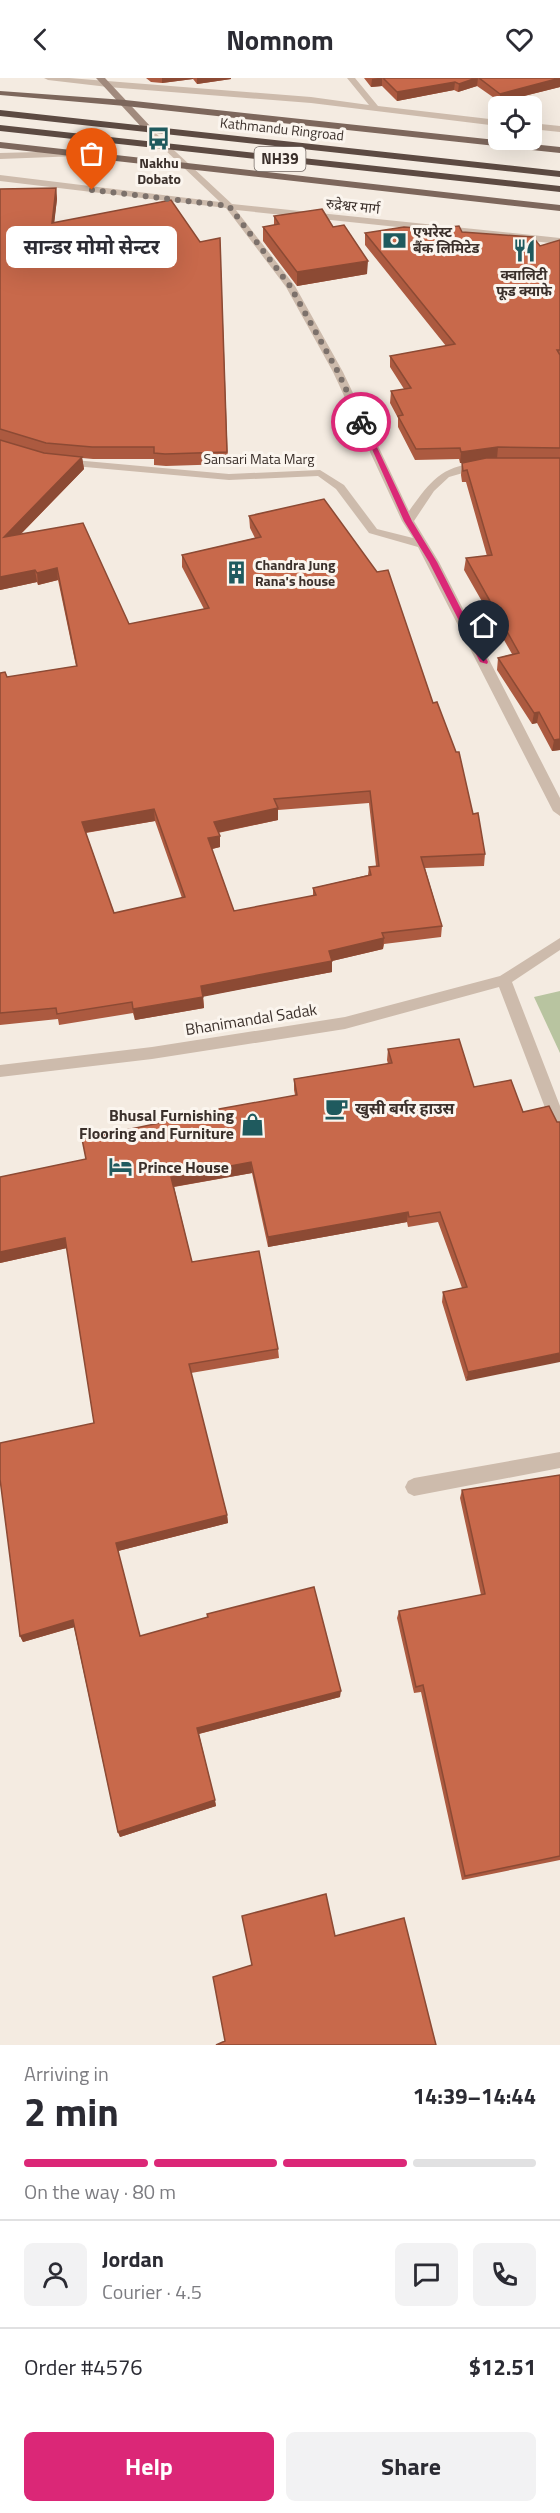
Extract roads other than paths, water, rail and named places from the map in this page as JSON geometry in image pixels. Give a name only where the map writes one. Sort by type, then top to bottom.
[{"type":"highway","name":"Kathmandu Ringroad","points":[[0,113],[560,174]]},
{"type":"highway","name":"Kathmandu Ringroad","points":[[0,128],[560,189]]},
{"type":"main road","points":[[100,78],[148,129]]},
{"type":"main road","points":[[0,93],[125,103],[560,150]]},
{"type":"main road","points":[[0,145],[560,208]]},
{"type":"street","points":[[48,78],[108,85],[247,94],[488,122]]},
{"type":"street","points":[[351,78],[375,107]]},
{"type":"street","points":[[542,127],[560,129]]},
{"type":"street","points":[[148,129],[229,206],[290,286],[338,372],[408,521],[433,562],[558,805]]},
{"type":"street","points":[[0,156],[82,154]]},
{"type":"street","name":"रुद्रेश्वर मार्ग","points":[[0,178],[229,206],[560,241]]},
{"type":"street","name":"Sansari Mata Marg","points":[[46,460],[229,477],[320,473],[340,487],[373,531],[421,544]]},
{"type":"street","points":[[408,521],[434,484],[444,475],[460,467],[492,466]]},
{"type":"street","name":"Bhanimandal Sadak","points":[[0,1071],[152,1053],[345,1023],[504,980],[560,943]]},
{"type":"street","points":[[504,980],[560,1126]]},
{"type":"street","points":[[414,1487],[560,1460]]},
{"type":"place","name":"Nakhu Dobato","points":[[159,139]]},
{"type":"place","name":"सान्डर मोमो सेन्टर","points":[[92,190]]},
{"type":"place","name":"एभरेस्ट बैंक लिमिटेड","points":[[395,240]]},
{"type":"place","name":"क्वालिटी फूड क्याफे","points":[[524,251]]},
{"type":"place","name":"Chandra Jung Rana's house","points":[[237,573]]},
{"type":"place","name":"खुसी बर्गर हाउस","points":[[337,1108]]},
{"type":"place","name":"Bhusal Furnishing Flooring and Furniture","points":[[252,1124]]},
{"type":"place","name":"Prince House","points":[[120,1167]]}]
